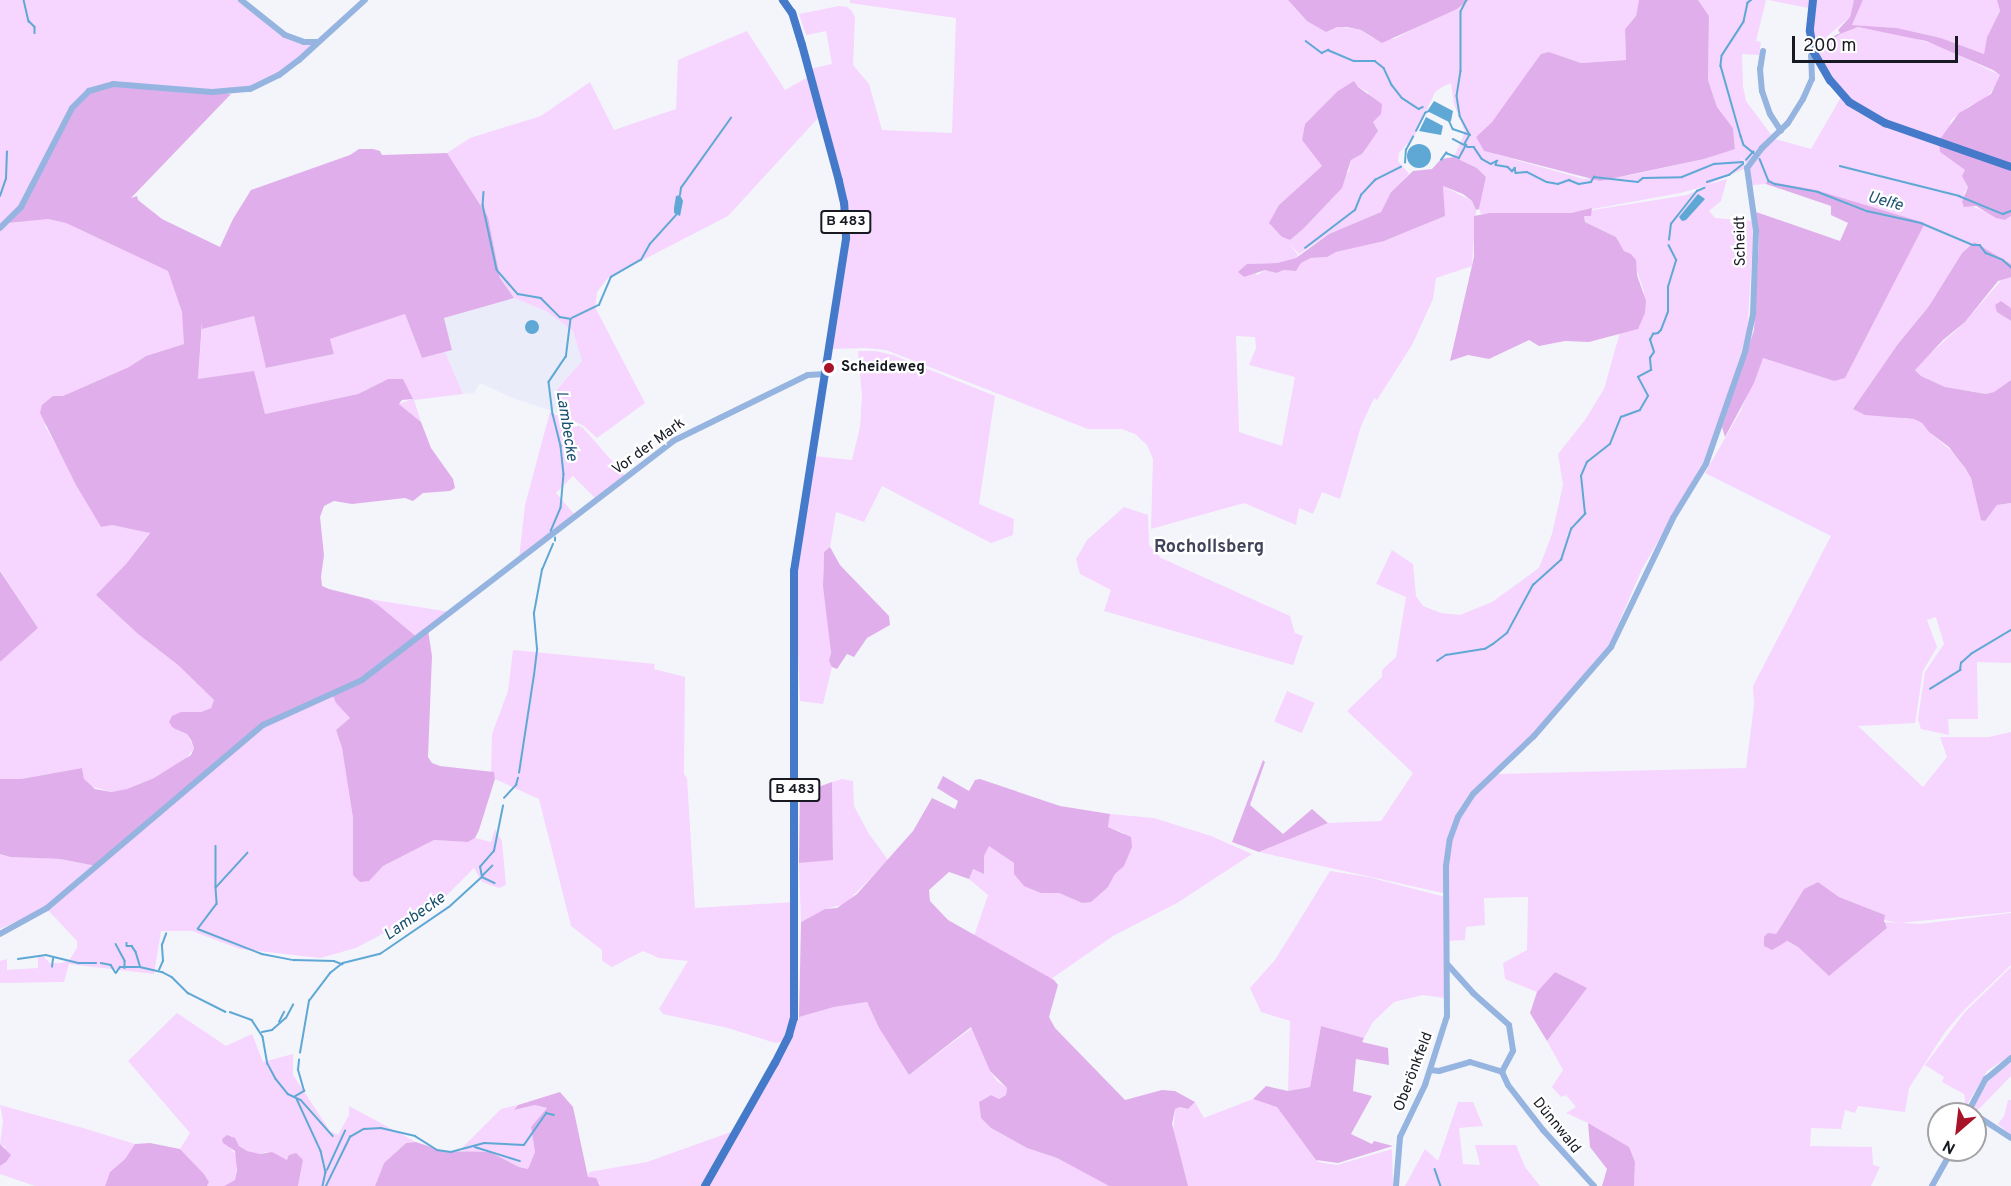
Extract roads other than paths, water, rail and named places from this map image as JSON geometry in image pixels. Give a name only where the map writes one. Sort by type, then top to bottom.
[{"type":"main road","name":"B 483","points":[[705,1186],[780,1054],[794,1018],[794,571],[843,264],[846,222],[839,181],[810,73],[792,13],[783,0]]},
{"type":"main road","points":[[1813,0],[1810,31],[1813,51],[1835,88],[1865,113],[2011,167]]},
{"type":"street","points":[[241,0],[285,35],[299,41],[318,42]]},
{"type":"street","points":[[0,228],[21,207],[72,108],[89,91],[113,84],[212,92],[242,91],[279,75],[365,0]]},
{"type":"street","points":[[1763,51],[1760,69],[1762,91],[1770,114],[1781,130],[1808,90],[1812,79],[1811,56],[1813,51]]},
{"type":"street","name":"Scheidt","points":[[1447,853],[1458,817],[1473,794],[1534,736],[1611,647],[1672,518],[1706,464],[1745,352],[1753,314],[1756,231],[1747,168],[1762,148],[1781,130]]},
{"type":"street","name":"Vor der Mark","points":[[0,934],[47,908],[263,725],[362,680],[678,438],[812,373],[825,374]]},
{"type":"street","name":"Oberönkfeld","points":[[1396,1186],[1400,1137],[1430,1070],[1447,1016],[1447,853]]},
{"type":"street","points":[[1430,1070],[1439,1071],[1470,1062],[1504,1075],[1514,1051],[1509,1025],[1473,993],[1448,965]]},
{"type":"street","points":[[1973,1102],[1986,1079],[2011,1058]]},
{"type":"street","name":"Dünnwald","points":[[1504,1075],[1543,1130],[1594,1186]]},
{"type":"street","points":[[1987,1123],[2011,1138]]},
{"type":"street","points":[[1932,1186],[1945,1162]]},
{"type":"water","points":[[1434,101],[1453,111],[1451,121],[1429,112]]},
{"type":"water","points":[[1426,117],[1443,126],[1441,135],[1419,131]]},
{"type":"water","points":[[1419,144],[1424,145],[1430,151],[1430,161],[1424,167],[1419,168],[1414,167],[1408,161],[1407,156],[1408,151],[1414,145]]},
{"type":"water","points":[[1698,194],[1705,199],[1686,220],[1682,221],[1679,217]]},
{"type":"water","points":[[680,195],[683,201],[680,216],[674,213],[674,208],[676,196]]},
{"type":"water","points":[[529,320],[535,320],[539,327],[535,334],[529,334],[525,330],[525,324]]},
{"type":"waterway","points":[[24,0],[29,21],[35,27],[35,33]]},
{"type":"waterway","points":[[1467,0],[1461,12],[1461,71],[1457,96],[1460,116],[1470,135]]},
{"type":"waterway","name":"Uelfe","points":[[1752,0],[1748,3],[1744,22],[1722,56],[1721,66],[1744,145],[1754,153]]},
{"type":"waterway","points":[[1306,41],[1322,53],[1328,50],[1354,61],[1375,61],[1384,68],[1392,85],[1402,98],[1419,109],[1423,107]]},
{"type":"waterway","points":[[1416,131],[1425,113],[1429,111]]},
{"type":"waterway","points":[[680,195],[681,188],[731,118]]},
{"type":"waterway","points":[[1449,120],[1453,129],[1470,135],[1465,144]]},
{"type":"waterway","points":[[1405,163],[1406,150],[1413,137]]},
{"type":"waterway","points":[[1453,139],[1468,147],[1474,147],[1482,159],[1491,164],[1497,161],[1496,165],[1508,167],[1512,171],[1515,168],[1516,173],[1527,172],[1547,182],[1558,184],[1569,180],[1579,184],[1591,182],[1594,177],[1638,182],[1643,178],[1682,177],[1714,164],[1743,162]]},
{"type":"waterway","points":[[1441,160],[1446,153],[1459,158],[1466,145]]},
{"type":"waterway","points":[[0,196],[6,179],[7,152]]},
{"type":"waterway","points":[[1746,160],[1753,152]]},
{"type":"waterway","name":"Uelfe","points":[[1760,159],[1769,181],[1775,184],[1818,192],[1867,211],[1921,223],[1973,245],[1980,245],[1986,253],[2003,260],[2011,267]]},
{"type":"waterway","points":[[1707,182],[1729,175],[1743,164]]},
{"type":"waterway","points":[[1840,166],[1959,196],[2003,214],[2011,211]]},
{"type":"waterway","points":[[1305,248],[1355,210],[1361,195],[1375,180],[1401,167]]},
{"type":"waterway","points":[[1669,240],[1671,224],[1697,191],[1704,188]]},
{"type":"waterway","name":"Lambecke","points":[[484,192],[483,205],[497,270],[518,294],[541,298],[560,317],[571,319],[566,357],[549,382],[564,474],[561,508],[551,531]]},
{"type":"waterway","points":[[572,318],[599,305],[611,277],[641,260],[650,244],[676,215]]},
{"type":"waterway","points":[[1437,661],[1446,655],[1485,649],[1507,633],[1533,585],[1561,560],[1571,529],[1585,514],[1581,476],[1587,462],[1610,444],[1621,417],[1640,410],[1648,396],[1638,377],[1651,370],[1650,358],[1654,352],[1650,340],[1653,334],[1661,330],[1668,312],[1668,287],[1676,260],[1669,246]]},
{"type":"waterway","name":"Lambecke","points":[[519,773],[537,649],[534,613],[542,570],[553,544]]},
{"type":"waterway","points":[[1930,689],[1960,670],[1961,663],[1971,654],[2011,630]]},
{"type":"waterway","name":"Lambecke","points":[[504,798],[516,785],[518,778]]},
{"type":"waterway","name":"Lambecke","points":[[300,1053],[309,1001],[330,973],[343,963],[380,954],[449,907],[482,877],[480,867],[494,851],[503,806]]},
{"type":"waterway","points":[[216,846],[216,887]]},
{"type":"waterway","points":[[248,853],[216,888],[217,904],[198,929],[262,954],[294,960],[334,961],[342,964]]},
{"type":"waterway","points":[[483,875],[492,866]]},
{"type":"waterway","points":[[482,877],[495,883]]},
{"type":"waterway","points":[[159,970],[163,961],[162,945],[166,934]]},
{"type":"waterway","points":[[127,943],[127,946],[132,946],[136,952],[140,965]]},
{"type":"waterway","points":[[116,944],[125,961],[125,968]]},
{"type":"waterway","points":[[18,959],[46,955],[79,963],[96,963]]},
{"type":"waterway","points":[[52,967],[53,959]]},
{"type":"waterway","points":[[101,963],[111,965],[116,973],[120,967],[140,967],[162,972],[172,977],[188,993],[226,1012]]},
{"type":"waterway","points":[[262,1032],[272,1030],[286,1018],[293,1005]]},
{"type":"waterway","points":[[230,1012],[252,1020],[263,1037],[268,1064],[276,1079],[288,1094],[301,1100],[333,1136]]},
{"type":"waterway","points":[[279,1022],[284,1012]]},
{"type":"waterway","name":"Lambecke","points":[[294,1097],[304,1091],[298,1070],[299,1060]]},
{"type":"waterway","points":[[297,1099],[321,1151],[326,1172],[323,1186]]},
{"type":"waterway","points":[[326,1186],[350,1137],[364,1129],[381,1128],[415,1136],[437,1150],[451,1152],[484,1143],[524,1145],[546,1113],[554,1115]]},
{"type":"waterway","points":[[327,1170],[345,1131]]},
{"type":"waterway","points":[[475,1147],[520,1161]]},
{"type":"waterway","points":[[1435,1169],[1441,1186]]},
{"type":"place","name":"Scheideweg","points":[[829,368]]},
{"type":"district","name":"Rochollsberg","points":[[1209,548]]}]
